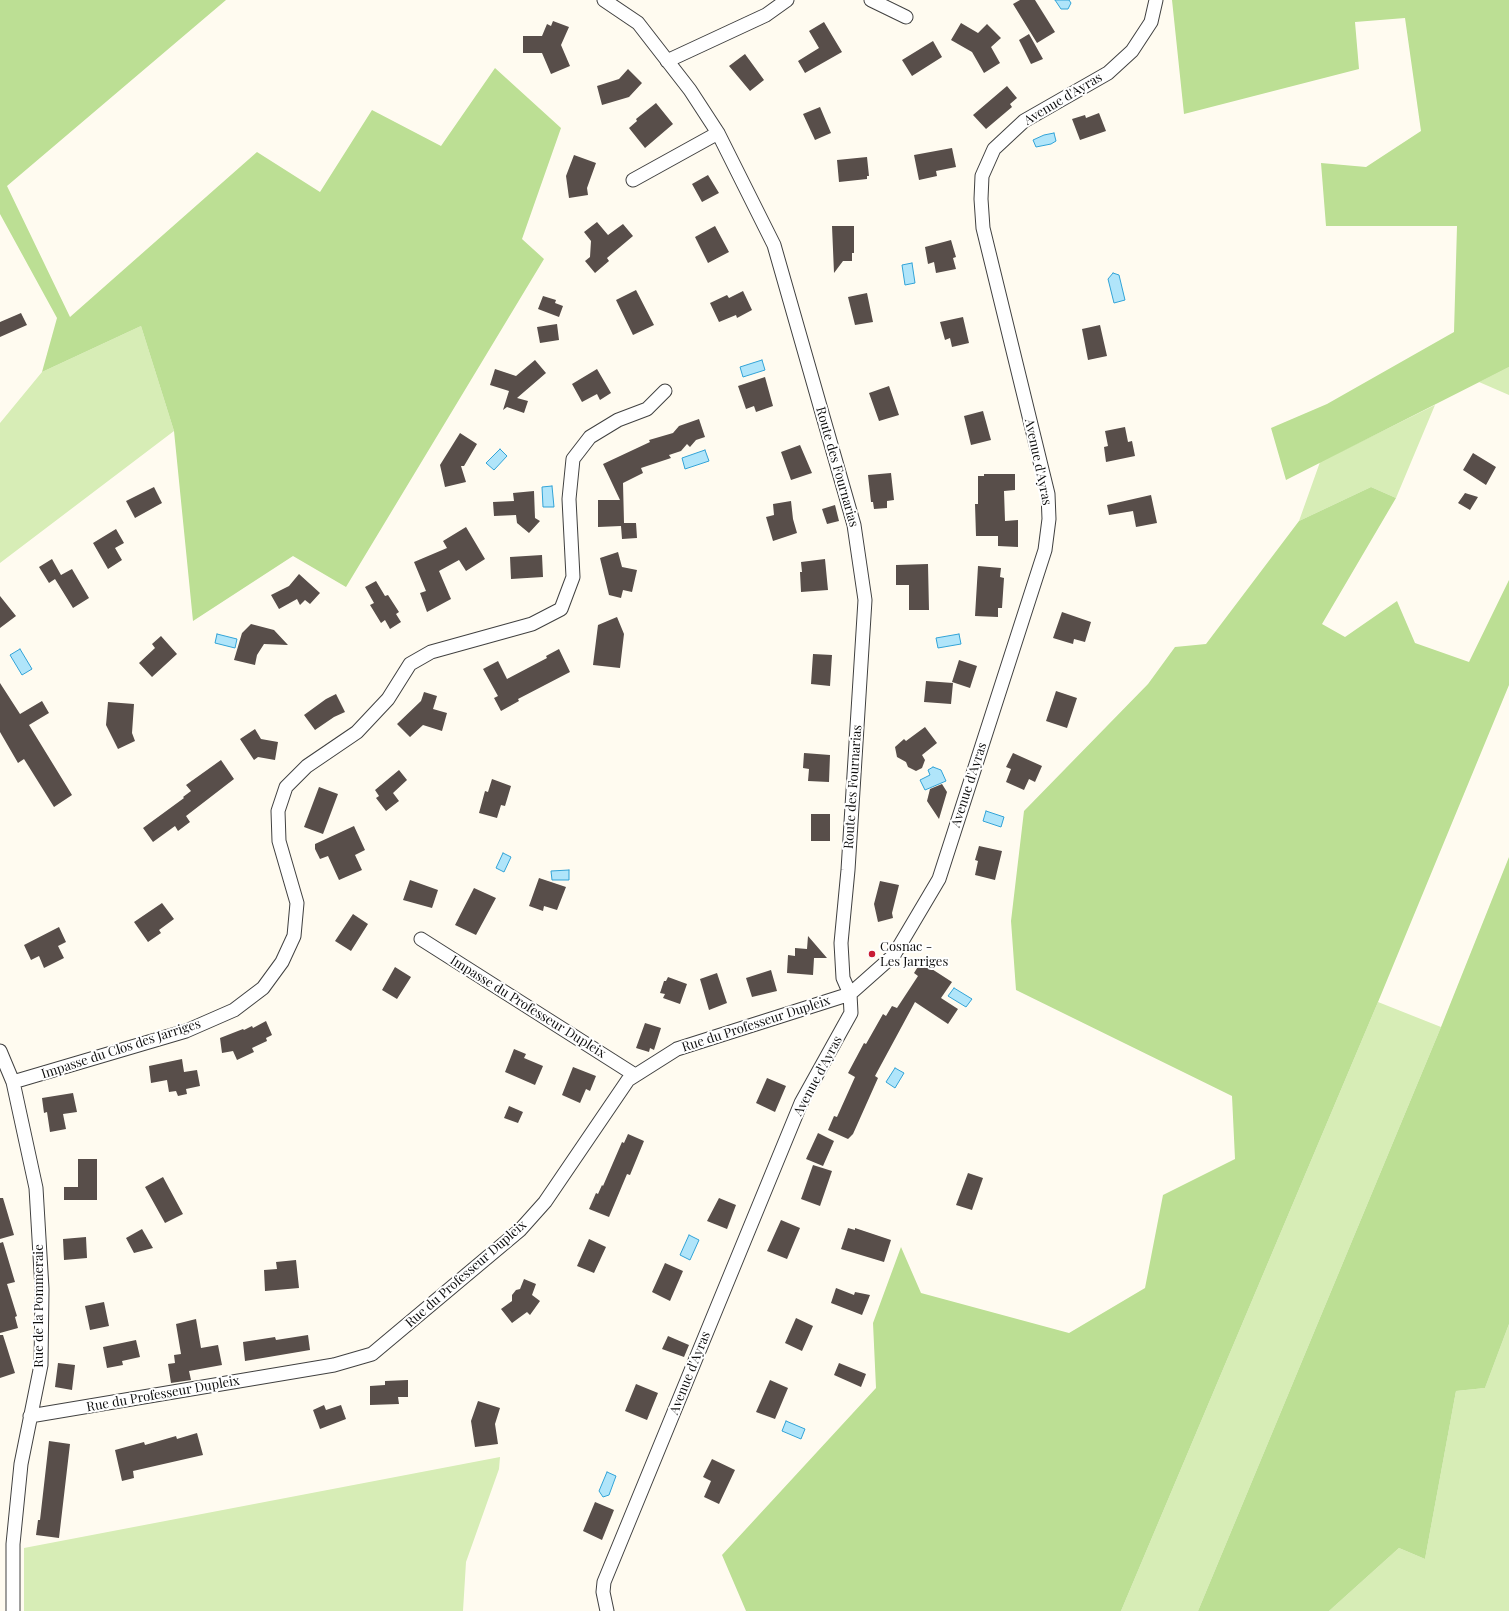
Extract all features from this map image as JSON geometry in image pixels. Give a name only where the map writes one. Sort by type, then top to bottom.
[{"type":"street","name":"Route des Fournarias","points":[[604,0],[638,23],[690,90],[718,132],[774,245],[854,525],[865,600],[848,870],[841,943],[843,978],[850,994]]},
{"type":"street","points":[[667,61],[766,15],[786,0]]},
{"type":"street","points":[[871,0],[906,18]]},
{"type":"street","name":"Avenue d'Ayras","points":[[607,1611],[603,1592],[604,1582],[801,1103],[851,1013],[850,994],[894,955],[939,879],[1045,550],[1049,519],[1048,494],[983,228],[981,199],[982,176],[994,149],[1024,121],[1108,73],[1132,51],[1151,22],[1156,0]]},
{"type":"street","points":[[634,180],[718,132]]},
{"type":"street","name":"Impasse du Clos des Jarriges","points":[[13,1082],[186,1031],[234,1010],[263,988],[282,962],[294,936],[297,903],[279,841],[278,811],[286,787],[307,766],[357,732],[388,699],[410,664],[431,652],[532,624],[560,609],[572,577],[569,499],[573,459],[590,437],[618,420],[647,409],[665,391]]},
{"type":"street","name":"Impasse du Professeur Dupleix","points":[[421,939],[635,1075]]},
{"type":"street","name":"Rue du Professeur Dupleix","points":[[30,1416],[334,1364],[372,1354],[520,1230],[545,1202],[628,1080],[677,1049],[850,994]]},
{"type":"street","name":"Rue de la Pommeraie","points":[[0,1051],[13,1082],[36,1188],[40,1266],[41,1365],[21,1464],[12,1544],[12,1611]]},
{"type":"green space","points":[[0,0],[226,0],[7,186],[70,317],[257,152],[320,192],[372,110],[441,146],[495,68],[561,128],[522,239],[544,259],[346,587],[293,556],[193,621],[174,431],[141,326],[42,372],[57,318],[0,214]]},
{"type":"green space","points":[[1172,0],[1509,0],[1509,367],[1286,480],[1271,428],[1327,404],[1454,332],[1457,226],[1326,226],[1321,163],[1366,167],[1421,131],[1405,18],[1355,22],[1359,69],[1184,114]]},
{"type":"green space","points":[[141,326],[174,431],[0,563],[0,423],[42,372]]},
{"type":"green space","points":[[1509,367],[1509,395],[1479,382]]},
{"type":"green space","points":[[1435,405],[1396,498],[1371,487],[1299,521],[1320,462]]},
{"type":"green space","points":[[1371,487],[1396,498],[1322,624],[1345,637],[1397,601],[1415,643],[1469,662],[1509,580],[1509,685],[1378,1002],[1121,1611],[746,1611],[722,1555],[876,1388],[873,1323],[901,1247],[921,1293],[1069,1333],[1145,1288],[1163,1195],[1235,1159],[1232,1096],[1016,990],[1011,921],[1024,811],[1148,684],[1175,647],[1206,644],[1299,521]]},
{"type":"green space","points":[[1509,857],[1509,1324],[1485,1388],[1456,1391],[1425,1559],[1399,1548],[1329,1611],[1198,1611],[1441,1027]]},
{"type":"green space","points":[[1378,1002],[1441,1027],[1198,1611],[1121,1611]]},
{"type":"green space","points":[[1509,1324],[1509,1611],[1329,1611],[1399,1548],[1425,1559],[1456,1391],[1485,1388]]},
{"type":"green space","points":[[500,1457],[499,1469],[466,1562],[463,1611],[24,1611],[24,1548]]},
{"type":"water","points":[[1055,0],[1069,0],[1071,3],[1068,9],[1061,9]]},
{"type":"water","points":[[1054,133],[1056,141],[1051,144],[1036,147],[1033,140],[1044,135]]},
{"type":"water","points":[[912,263],[915,283],[905,285],[902,265]]},
{"type":"water","points":[[1113,273],[1119,275],[1125,300],[1114,303],[1108,279]]},
{"type":"water","points":[[762,360],[765,370],[743,377],[740,367]]},
{"type":"water","points":[[500,449],[507,456],[494,470],[486,463]]},
{"type":"water","points":[[705,450],[709,461],[685,469],[682,458]]},
{"type":"water","points":[[552,486],[554,507],[543,507],[542,487]]},
{"type":"water","points":[[217,634],[237,639],[235,648],[215,643]]},
{"type":"water","points":[[959,634],[961,644],[938,648],[936,638]]},
{"type":"water","points":[[20,649],[32,669],[22,675],[10,655]]},
{"type":"water","points":[[933,767],[941,770],[946,781],[925,790],[920,780],[930,775],[928,770]]},
{"type":"water","points":[[986,811],[1004,817],[1001,827],[983,821]]},
{"type":"water","points":[[503,853],[511,857],[504,872],[496,868]]},
{"type":"water","points":[[569,870],[569,880],[552,880],[551,871]]},
{"type":"water","points":[[954,988],[972,999],[966,1007],[948,996]]},
{"type":"water","points":[[895,1068],[904,1073],[895,1088],[886,1082]]},
{"type":"water","points":[[689,1235],[699,1240],[690,1260],[680,1255]]},
{"type":"water","points":[[786,1421],[805,1429],[801,1439],[782,1431]]},
{"type":"water","points":[[607,1472],[616,1476],[609,1495],[603,1497],[599,1491]]},
{"type":"building","points":[[1020,0],[1035,0],[1055,32],[1037,43],[1013,4]]},
{"type":"building","points":[[553,21],[569,27],[561,45],[570,66],[551,74],[542,53],[523,53],[523,36],[542,36],[547,24],[551,26]]},
{"type":"building","points":[[824,22],[842,52],[805,73],[798,61],[819,48],[809,31]]},
{"type":"building","points":[[961,23],[978,33],[987,24],[1001,38],[991,47],[1000,63],[984,73],[972,52],[951,40]]},
{"type":"building","points":[[1029,34],[1043,59],[1031,64],[1019,40]]},
{"type":"building","points":[[933,41],[942,57],[912,76],[902,60]]},
{"type":"building","points":[[745,54],[764,80],[750,91],[729,66]]},
{"type":"building","points":[[628,69],[642,83],[629,97],[602,105],[597,86],[619,79]]},
{"type":"building","points":[[1007,86],[1017,98],[1010,104],[1012,107],[986,129],[973,115]]},
{"type":"building","points":[[656,103],[673,124],[645,148],[629,128],[637,121],[636,119]]},
{"type":"building","points":[[820,107],[831,133],[815,140],[803,114]]},
{"type":"building","points":[[1099,113],[1106,131],[1080,140],[1072,119],[1085,115],[1086,118]]},
{"type":"building","points":[[952,148],[956,167],[936,171],[937,176],[919,180],[914,155]]},
{"type":"building","points":[[574,155],[596,163],[587,188],[588,195],[569,198],[566,176]]},
{"type":"building","points":[[867,157],[869,176],[867,176],[867,179],[839,182],[837,160]]},
{"type":"building","points":[[708,175],[719,193],[702,202],[692,184]]},
{"type":"building","points":[[597,222],[608,235],[623,224],[633,236],[607,258],[609,261],[595,273],[585,261],[590,257],[591,241],[584,232]]},
{"type":"building","points":[[715,226],[729,252],[708,263],[695,237]]},
{"type":"building","points":[[832,226],[854,226],[854,253],[852,253],[852,261],[843,261],[834,273]]},
{"type":"building","points":[[951,240],[956,257],[953,258],[956,269],[936,273],[934,262],[928,264],[925,247]]},
{"type":"building","points":[[636,290],[654,325],[633,335],[616,300]]},
{"type":"building","points":[[743,291],[752,310],[737,318],[736,315],[719,322],[710,303],[727,295],[729,298]]},
{"type":"building","points":[[867,293],[873,322],[855,325],[848,297]]},
{"type":"building","points":[[543,296],[556,300],[555,303],[563,306],[559,317],[538,309]]},
{"type":"building","points":[[21,313],[27,325],[0,337],[0,322]]},
{"type":"building","points":[[963,317],[969,343],[952,347],[950,338],[945,340],[940,322]]},
{"type":"building","points":[[557,324],[559,340],[540,343],[537,327]]},
{"type":"building","points":[[1100,325],[1107,356],[1088,360],[1082,329]]},
{"type":"building","points":[[535,360],[546,373],[517,398],[528,401],[524,413],[507,407],[503,410],[509,391],[490,385],[495,369],[516,376]]},
{"type":"building","points":[[597,369],[611,393],[600,400],[597,394],[582,402],[572,384]]},
{"type":"building","points":[[765,377],[773,406],[756,412],[754,406],[746,409],[738,386]]},
{"type":"building","points":[[889,386],[899,415],[879,421],[869,393]]},
{"type":"building","points":[[983,411],[991,440],[971,445],[964,416]]},
{"type":"building","points":[[699,419],[705,437],[696,440],[690,447],[687,444],[681,451],[669,455],[671,458],[641,468],[643,473],[623,483],[624,523],[636,523],[637,538],[622,539],[621,526],[598,527],[598,500],[620,500],[603,464],[650,442],[649,440],[673,433],[679,426]]},
{"type":"building","points":[[1125,427],[1128,442],[1132,441],[1135,456],[1106,462],[1104,447],[1108,446],[1105,431]]},
{"type":"building","points":[[460,433],[477,444],[464,466],[461,466],[466,482],[445,487],[440,465]]},
{"type":"building","points":[[800,445],[812,473],[791,480],[781,452]]},
{"type":"building","points":[[1473,453],[1496,467],[1486,485],[1463,470]]},
{"type":"building","points":[[891,473],[894,500],[887,501],[887,508],[874,509],[873,502],[871,502],[868,475]]},
{"type":"building","points":[[984,474],[1015,474],[1015,490],[1004,491],[1005,521],[1018,520],[1018,547],[998,546],[998,536],[976,536],[975,504],[978,504],[978,476],[984,476]]},
{"type":"building","points":[[154,487],[162,503],[135,518],[126,501]]},
{"type":"building","points":[[534,491],[535,518],[540,521],[529,533],[517,523],[516,515],[494,516],[493,502],[514,501],[513,493]]},
{"type":"building","points":[[1465,493],[1478,497],[1470,510],[1458,503]]},
{"type":"building","points":[[1151,495],[1157,523],[1136,527],[1133,511],[1109,515],[1107,505]]},
{"type":"building","points":[[791,501],[793,519],[797,533],[773,541],[766,517],[774,515],[773,504]]},
{"type":"building","points":[[835,505],[839,521],[827,524],[822,509]]},
{"type":"building","points":[[466,527],[485,559],[466,571],[459,560],[439,571],[451,599],[427,612],[420,593],[426,591],[414,562],[447,548],[443,541]]},
{"type":"building","points":[[116,529],[124,543],[115,548],[122,560],[108,569],[93,543]]},
{"type":"building","points":[[618,552],[622,567],[637,570],[632,592],[623,590],[621,598],[609,595],[600,558]]},
{"type":"building","points":[[542,555],[543,577],[511,579],[510,557]]},
{"type":"building","points":[[52,559],[61,575],[72,569],[89,598],[73,608],[55,579],[49,583],[39,567]]},
{"type":"building","points":[[825,559],[828,590],[801,592],[801,562]]},
{"type":"building","points":[[928,564],[929,610],[909,610],[909,585],[896,585],[896,565]]},
{"type":"building","points":[[978,566],[1001,568],[1000,577],[1004,578],[1002,608],[998,608],[998,617],[975,616]]},
{"type":"building","points":[[299,574],[320,593],[310,604],[305,600],[300,605],[297,599],[279,609],[271,595],[289,586]]},
{"type":"building","points":[[376,581],[385,596],[388,595],[399,612],[396,614],[401,622],[390,629],[385,620],[381,623],[370,605],[374,603],[365,587]]},
{"type":"building","points":[[0,596],[16,616],[0,628]]},
{"type":"building","points":[[1062,612],[1091,622],[1085,642],[1074,639],[1073,644],[1053,638]]},
{"type":"building","points":[[617,617],[624,634],[620,668],[593,665],[598,625]]},
{"type":"building","points":[[251,624],[274,630],[288,645],[264,644],[257,655],[255,665],[234,660],[242,633]]},
{"type":"building","points":[[161,636],[177,654],[152,677],[139,663],[155,648],[152,644]]},
{"type":"building","points":[[559,649],[570,672],[518,699],[519,701],[501,711],[494,698],[498,696],[483,669],[498,661],[507,679],[547,658],[546,656]]},
{"type":"building","points":[[813,654],[832,655],[830,686],[811,684]]},
{"type":"building","points":[[959,660],[977,666],[970,688],[952,682]]},
{"type":"building","points":[[926,681],[953,683],[951,704],[924,702]]},
{"type":"building","points":[[0,683],[20,714],[42,701],[49,713],[29,725],[72,795],[54,807],[24,759],[18,763],[0,732]]},
{"type":"building","points":[[1056,691],[1077,698],[1067,728],[1046,721]]},
{"type":"building","points":[[424,692],[437,696],[433,709],[447,713],[442,731],[423,725],[410,737],[397,724],[421,701]]},
{"type":"building","points":[[336,694],[345,712],[334,717],[315,730],[304,715],[326,699]]},
{"type":"building","points":[[108,702],[134,704],[132,733],[135,741],[118,749],[106,725]]},
{"type":"building","points":[[925,727],[937,743],[922,755],[925,760],[922,768],[916,771],[908,767],[906,762],[897,757],[895,747],[904,739],[906,741]]},
{"type":"building","points":[[255,729],[261,739],[278,742],[275,760],[258,757],[254,760],[240,739]]},
{"type":"building","points":[[804,753],[830,755],[829,782],[808,781],[809,769],[803,768]]},
{"type":"building","points":[[1013,753],[1042,766],[1035,782],[1029,779],[1024,790],[1006,782],[1011,769],[1006,767]]},
{"type":"building","points":[[221,760],[234,779],[186,816],[190,822],[178,831],[175,826],[153,842],[143,828],[184,798],[183,797],[191,791],[186,785]]},
{"type":"building","points":[[399,770],[407,780],[393,793],[399,801],[386,811],[376,798],[379,796],[375,790]]},
{"type":"building","points":[[492,779],[511,786],[505,806],[501,805],[497,818],[479,813],[485,791],[488,792]]},
{"type":"building","points":[[942,784],[947,792],[939,819],[927,801],[930,789]]},
{"type":"building","points":[[319,787],[338,794],[323,834],[304,827]]},
{"type":"building","points":[[811,814],[830,814],[830,841],[811,841]]},
{"type":"building","points":[[354,826],[365,850],[355,855],[362,870],[339,880],[328,856],[320,859],[315,849],[315,844]]},
{"type":"building","points":[[979,846],[1002,851],[995,880],[975,875],[978,861],[975,860]]},
{"type":"building","points":[[539,878],[566,887],[557,910],[544,906],[543,911],[529,906]]},
{"type":"building","points":[[410,880],[438,890],[432,908],[403,900]]},
{"type":"building","points":[[880,881],[899,885],[892,913],[893,918],[878,922],[874,904]]},
{"type":"building","points":[[474,888],[496,898],[476,935],[455,925]]},
{"type":"building","points":[[162,903],[174,919],[159,930],[161,933],[148,942],[134,922]]},
{"type":"building","points":[[353,914],[368,924],[351,951],[335,941]]},
{"type":"building","points":[[59,927],[66,942],[58,946],[64,958],[44,968],[39,956],[31,960],[24,945]]},
{"type":"building","points":[[808,936],[827,958],[814,958],[813,975],[787,973],[788,955],[795,956],[795,948],[807,949]]},
{"type":"building","points":[[921,962],[952,982],[941,998],[958,1009],[948,1024],[915,1002],[875,1076],[878,1078],[853,1134],[848,1139],[828,1130],[834,1116],[837,1117],[855,1077],[848,1073],[864,1043],[866,1044],[883,1014],[886,1016],[892,1006],[897,1008],[918,976],[914,973]]},
{"type":"building","points":[[395,967],[411,977],[397,999],[382,990]]},
{"type":"building","points":[[771,970],[777,991],[752,997],[746,978]]},
{"type":"building","points":[[717,973],[727,1003],[709,1010],[700,979]]},
{"type":"building","points":[[668,977],[687,984],[680,1004],[663,998],[665,994],[660,993],[664,981],[666,981]]},
{"type":"building","points":[[266,1021],[272,1035],[266,1038],[267,1041],[252,1048],[254,1052],[237,1060],[233,1051],[222,1053],[220,1038],[252,1026],[253,1028]]},
{"type":"building","points":[[645,1023],[661,1028],[654,1050],[650,1048],[649,1052],[636,1048]]},
{"type":"building","points":[[514,1049],[526,1054],[524,1058],[543,1066],[535,1085],[505,1072]]},
{"type":"building","points":[[182,1059],[184,1072],[197,1070],[200,1086],[186,1089],[187,1094],[178,1096],[176,1091],[169,1092],[167,1080],[151,1083],[149,1066]]},
{"type":"building","points":[[573,1067],[596,1076],[590,1091],[586,1089],[580,1103],[562,1095]]},
{"type":"building","points":[[767,1078],[786,1086],[775,1112],[756,1103]]},
{"type":"building","points":[[73,1093],[77,1112],[63,1114],[66,1129],[50,1132],[47,1112],[44,1113],[42,1098]]},
{"type":"building","points":[[509,1106],[523,1112],[518,1123],[504,1118]]},
{"type":"building","points":[[818,1133],[834,1141],[823,1166],[806,1159]]},
{"type":"building","points":[[628,1134],[644,1141],[630,1175],[627,1174],[609,1217],[589,1209],[596,1193],[598,1194],[602,1185],[603,1186],[622,1142],[624,1143]]},
{"type":"building","points":[[78,1159],[97,1159],[97,1200],[64,1200],[64,1187],[78,1187]]},
{"type":"building","points":[[813,1165],[832,1171],[820,1206],[801,1199]]},
{"type":"building","points":[[968,1173],[983,1178],[972,1210],[956,1205]]},
{"type":"building","points":[[163,1177],[183,1214],[165,1223],[145,1187]]},
{"type":"building","points":[[0,1198],[3,1198],[14,1235],[0,1239]]},
{"type":"building","points":[[719,1198],[736,1205],[727,1229],[707,1221]]},
{"type":"building","points":[[781,1220],[800,1228],[787,1259],[767,1251]]},
{"type":"building","points":[[848,1228],[855,1230],[855,1228],[891,1240],[884,1262],[841,1249]]},
{"type":"building","points":[[142,1229],[153,1248],[134,1253],[126,1238]]},
{"type":"building","points":[[86,1237],[87,1258],[64,1260],[63,1239]]},
{"type":"building","points":[[589,1239],[606,1247],[594,1273],[577,1266]]},
{"type":"building","points":[[3,1242],[15,1282],[7,1284],[17,1316],[15,1317],[18,1328],[0,1333],[0,1243]]},
{"type":"building","points":[[296,1260],[299,1288],[265,1291],[264,1270],[277,1269],[276,1262]]},
{"type":"building","points":[[665,1263],[683,1271],[670,1301],[652,1292]]},
{"type":"building","points":[[524,1279],[536,1284],[532,1295],[540,1301],[530,1315],[527,1312],[512,1323],[501,1309],[512,1301],[512,1295],[516,1290],[520,1289]]},
{"type":"building","points":[[836,1288],[854,1295],[855,1292],[870,1295],[862,1315],[831,1303]]},
{"type":"building","points":[[104,1302],[109,1326],[90,1330],[85,1306]]},
{"type":"building","points":[[796,1318],[813,1326],[802,1351],[785,1343]]},
{"type":"building","points":[[196,1319],[201,1348],[218,1345],[222,1365],[189,1371],[191,1380],[171,1383],[168,1364],[175,1363],[174,1355],[181,1354],[176,1324]]},
{"type":"building","points":[[0,1335],[3,1335],[15,1373],[0,1378]]},
{"type":"building","points":[[308,1335],[310,1350],[245,1361],[243,1342],[275,1337],[276,1340]]},
{"type":"building","points":[[668,1336],[689,1345],[684,1357],[662,1349]]},
{"type":"building","points":[[136,1340],[140,1357],[122,1361],[123,1365],[107,1368],[103,1347]]},
{"type":"building","points":[[58,1363],[75,1365],[72,1390],[55,1387]]},
{"type":"building","points":[[839,1363],[866,1374],[861,1387],[834,1375]]},
{"type":"building","points":[[408,1380],[408,1397],[398,1397],[399,1404],[370,1405],[370,1386],[385,1385],[385,1381]]},
{"type":"building","points":[[770,1380],[788,1388],[775,1419],[756,1412]]},
{"type":"building","points":[[636,1384],[658,1393],[647,1420],[625,1411]]},
{"type":"building","points":[[478,1401],[500,1408],[495,1424],[498,1444],[475,1447],[471,1421]]},
{"type":"building","points":[[324,1405],[326,1410],[341,1405],[346,1419],[320,1429],[313,1410]]},
{"type":"building","points":[[197,1433],[203,1455],[133,1471],[134,1478],[122,1481],[115,1450],[144,1442],[145,1445],[176,1436],[177,1439]]},
{"type":"building","points":[[49,1441],[70,1444],[59,1538],[36,1535],[38,1520],[40,1520]]},
{"type":"building","points":[[712,1459],[735,1470],[719,1504],[704,1497],[711,1481],[703,1477]]},
{"type":"building","points":[[595,1502],[614,1510],[602,1540],[583,1531]]},
{"type":"place","name":"Cosnac - Les Jarriges","points":[[872,954]]}]
